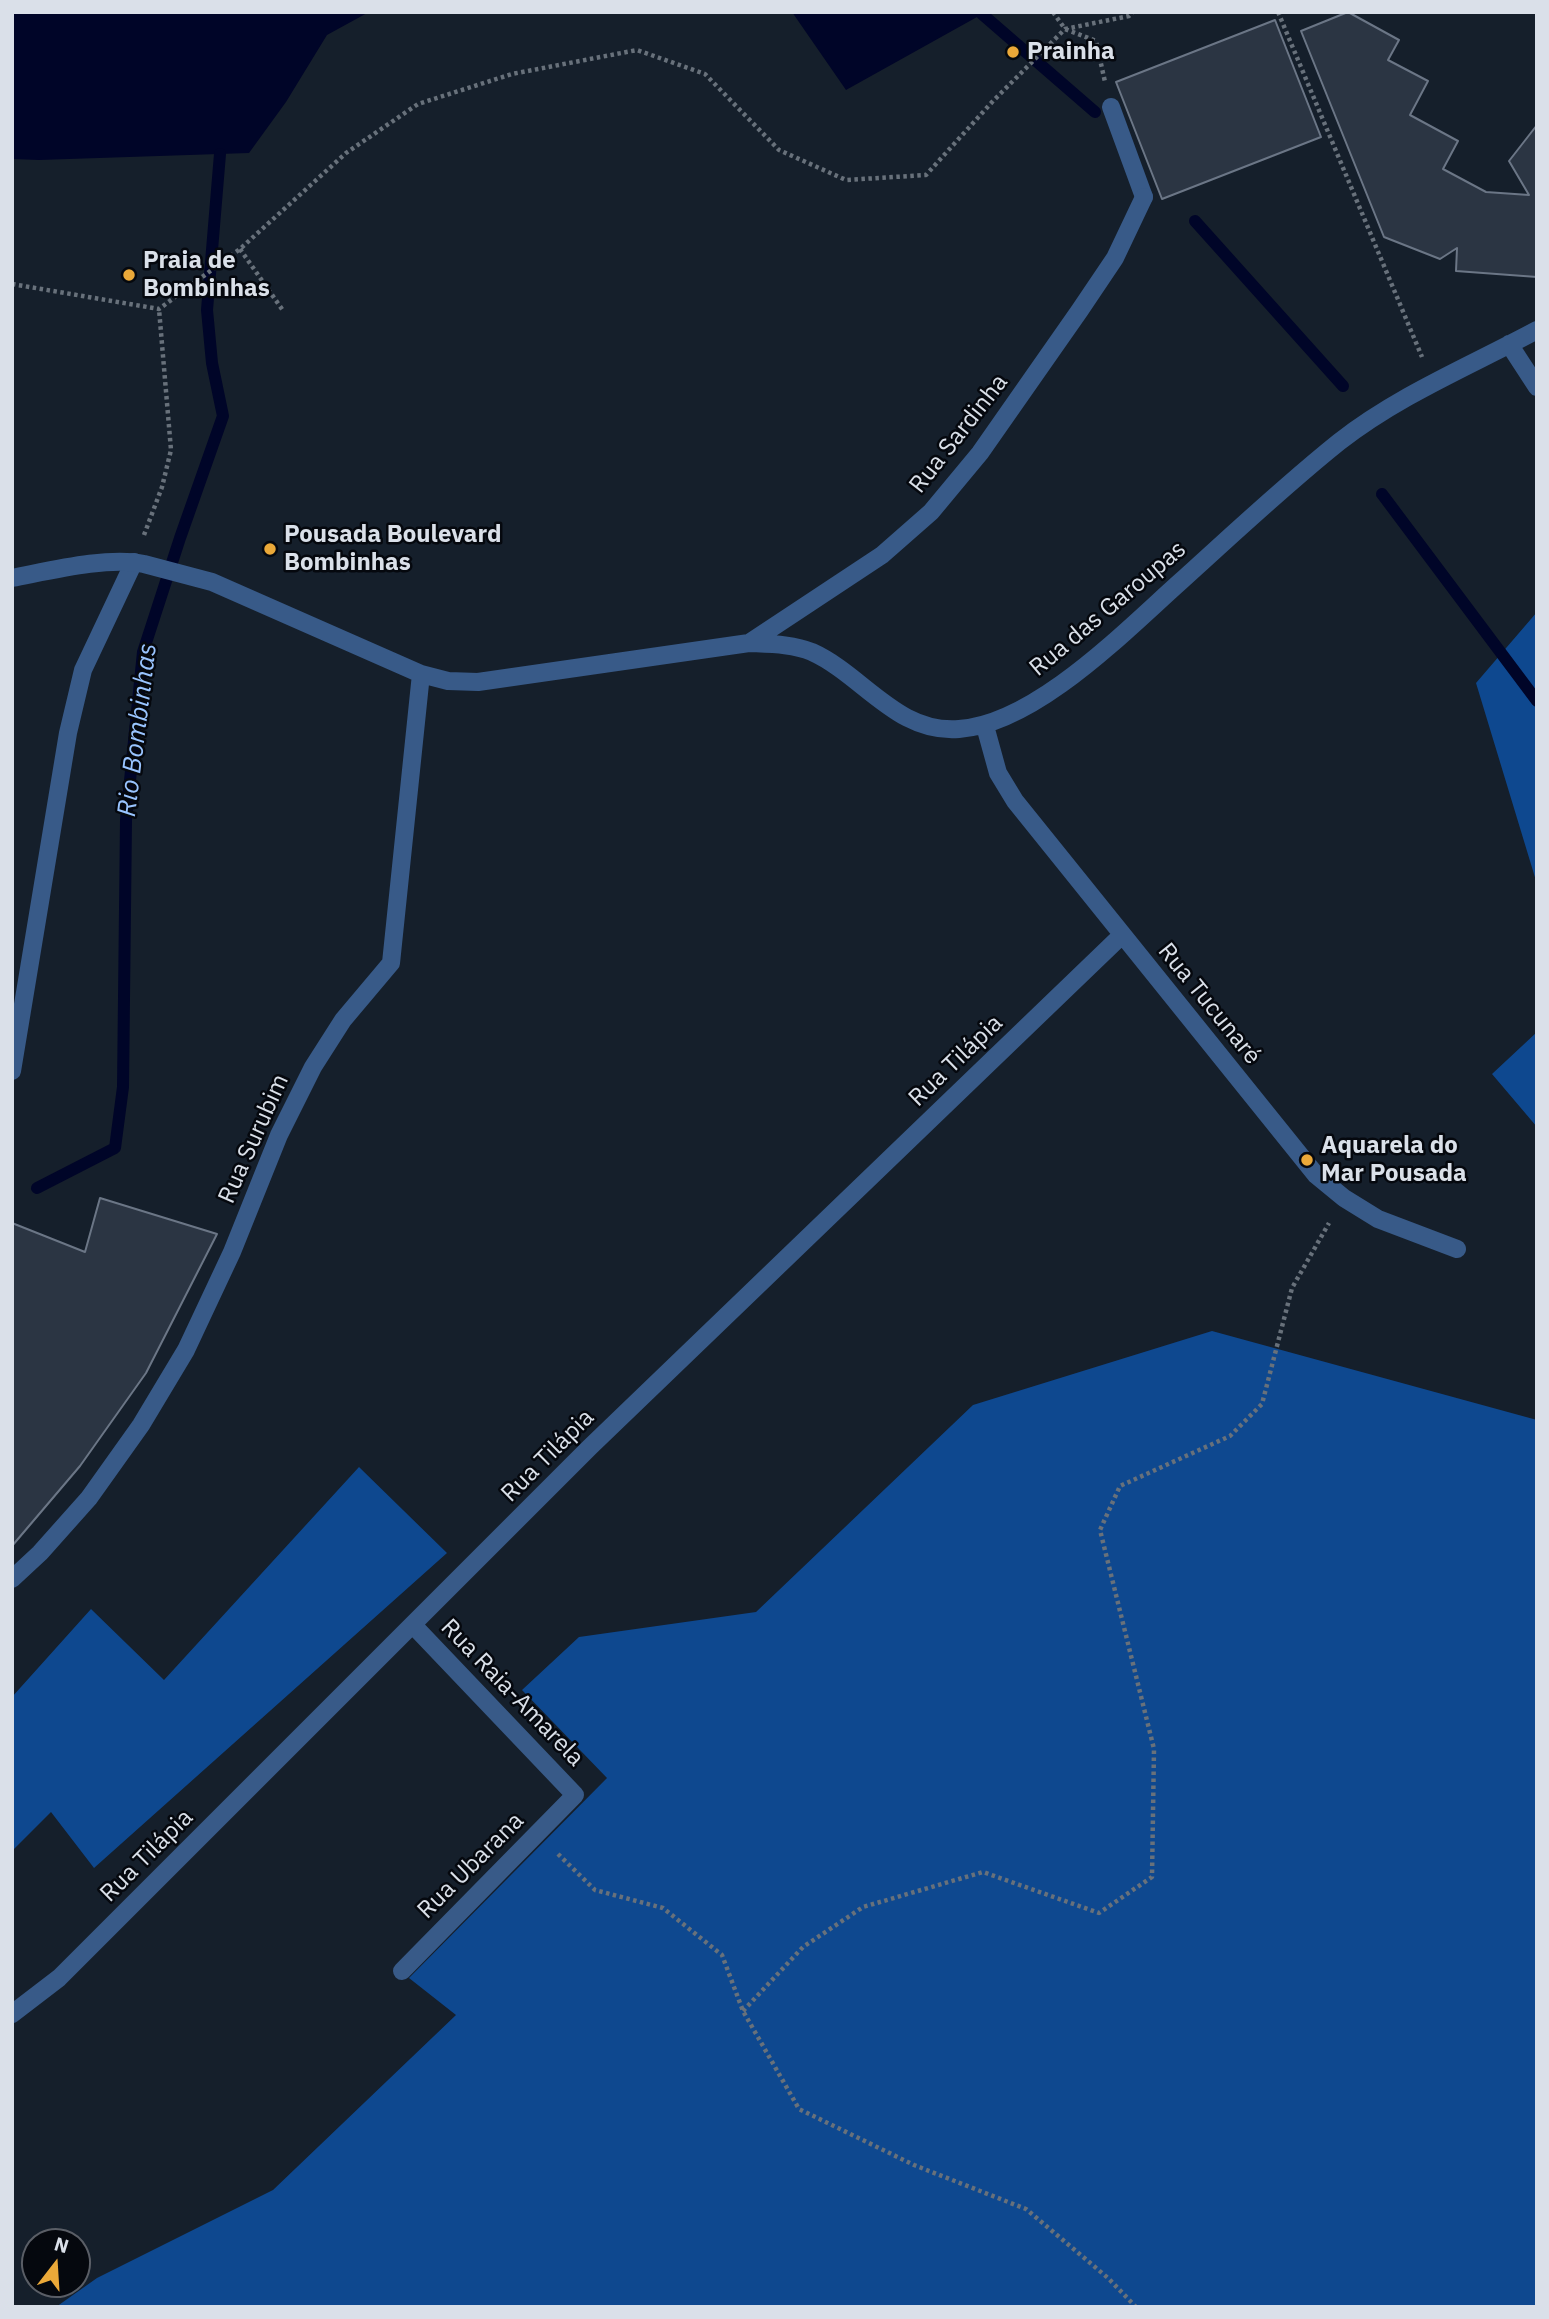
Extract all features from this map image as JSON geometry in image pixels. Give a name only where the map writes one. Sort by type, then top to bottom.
[{"type":"street","name":"Rua Sardinha","points":[[749,643],[882,555],[931,512],[980,453],[1087,300],[1115,258],[1144,197],[1111,107]]},
{"type":"street","name":"Rua das Garoupas","points":[[12,578],[80,565],[139,563],[212,582],[421,674],[448,681],[478,682],[749,643],[780,644],[810,652],[835,665],[907,719],[931,727],[957,730],[985,726],[1037,700],[1078,671],[1339,442],[1382,412],[1537,330]]},
{"type":"street","points":[[1509,344],[1537,387]]},
{"type":"street","points":[[12,1071],[74,708],[83,670],[139,563]]},
{"type":"street","name":"Rua Surubim","points":[[12,1579],[40,1553],[89,1498],[154,1404],[186,1350],[232,1252],[279,1135],[313,1067],[343,1020],[391,963],[421,674]]},
{"type":"street","name":"Rua Tucunaré","points":[[985,726],[998,773],[1015,801],[1317,1175],[1343,1198],[1378,1219],[1457,1248]]},
{"type":"street","name":"Rua Tilápia","points":[[12,2014],[59,1978],[590,1447],[1122,935]]},
{"type":"street","name":"Rua Raia-Amarela","points":[[413,1625],[575,1795]]},
{"type":"street","name":"Rua Ubarana","points":[[402,1971],[575,1795]]},
{"type":"path","points":[[1053,12],[1065,29],[1096,41],[1111,107]]},
{"type":"path","points":[[12,284],[159,309],[240,248],[346,153],[418,104],[512,74],[637,50],[705,74],[779,150],[846,180],[926,175],[1065,29],[1129,16],[1133,12]]},
{"type":"path","points":[[1278,12],[1433,384]]},
{"type":"path","points":[[240,248],[284,312]]},
{"type":"path","points":[[139,563],[171,450],[159,309]]},
{"type":"path","points":[[743,2011],[803,1947],[863,1907],[983,1872],[1099,1913],[1152,1877],[1154,1749],[1100,1530],[1120,1486],[1230,1436],[1262,1404],[1292,1288],[1343,1198]]},
{"type":"path","points":[[537,1834],[595,1890],[663,1908],[722,1955],[743,2011],[799,2109],[914,2165],[1026,2209],[1108,2278],[1136,2307]]},
{"type":"shaded area","points":[[12,12],[369,12],[327,35],[286,102],[249,153],[39,160],[12,159]]},
{"type":"shaded area","points":[[792,12],[986,12],[846,90]]},
{"type":"shaded area","points":[[1537,612],[1537,884],[1476,683]]},
{"type":"shaded area","points":[[1537,1032],[1537,1127],[1492,1074]]},
{"type":"shaded area","points":[[1212,1331],[1537,1420],[1537,2307],[56,2307],[69,2298],[91,2298],[91,2282],[97,2278],[273,2190],[456,2015],[409,1978],[607,1778],[522,1690],[579,1637],[756,1612],[973,1405]]},
{"type":"shaded area","points":[[359,1467],[447,1553],[94,1868],[51,1812],[12,1851],[12,1697],[91,1609],[164,1680]]},
{"type":"building","points":[[1348,12],[1399,40],[1388,60],[1428,81],[1410,115],[1458,141],[1443,169],[1486,192],[1529,195],[1509,161],[1537,125],[1537,277],[1456,271],[1457,248],[1440,259],[1384,237],[1301,31]]},
{"type":"building","points":[[1275,20],[1321,137],[1162,199],[1116,82]]},
{"type":"building","points":[[100,1198],[217,1234],[146,1373],[80,1466],[12,1546],[12,1223],[85,1252]]},
{"type":"waterway","points":[[982,14],[1095,112]]},
{"type":"waterway","name":"Rio Bombinhas","points":[[37,1188],[115,1148],[123,1087],[126,820],[143,652],[223,416],[212,363],[207,310],[220,154]]},
{"type":"waterway","points":[[1195,221],[1343,386]]},
{"type":"waterway","points":[[1382,494],[1537,701]]},
{"type":"place","name":"Prainha","points":[[1013,52]]},
{"type":"place","name":"Praia de Bombinhas","points":[[129,275]]},
{"type":"place","name":"Pousada Boulevard Bombinhas","points":[[270,549]]},
{"type":"place","name":"Aquarela do Mar Pousada","points":[[1307,1160]]}]
